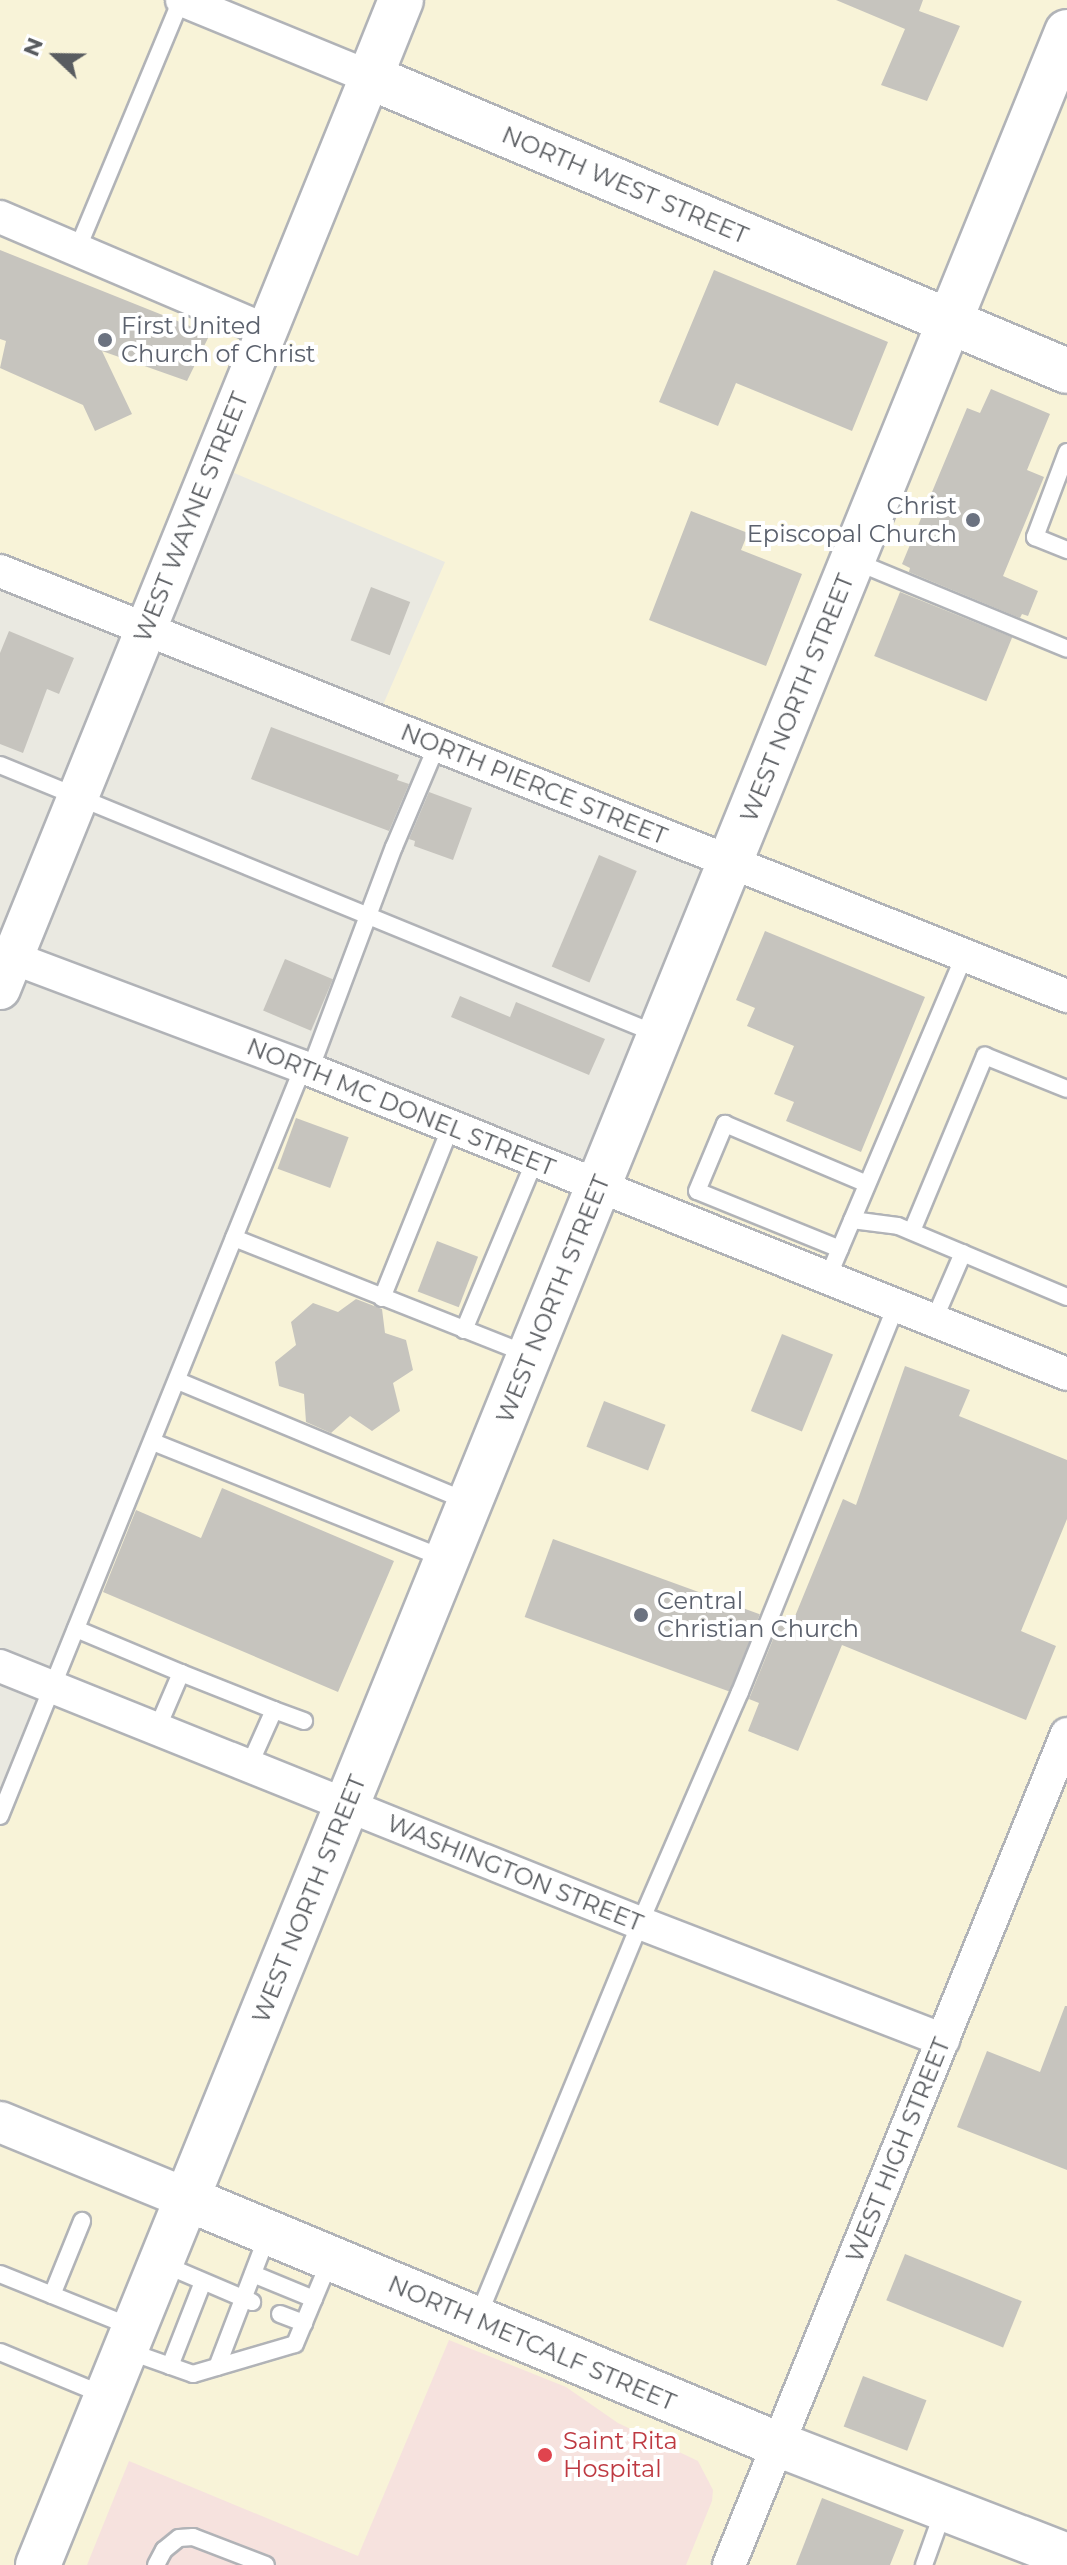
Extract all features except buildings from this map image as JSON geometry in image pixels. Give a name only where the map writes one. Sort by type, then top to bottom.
[{"type":"main road","name":"WEST WAYNE STREET","points":[[370,77],[401,0]]},
{"type":"main road","name":"WEST NORTH STREET","points":[[47,2563],[107,2396],[1067,32]]},
{"type":"main road","name":"NORTH WEST STREET","points":[[370,77],[1067,371]]},
{"type":"main road","name":"NORTH METCALF STREET","points":[[188,2199],[777,2444],[945,2506],[1067,2556]]},
{"type":"street","name":"NORTH WEST STREET","points":[[181,0],[370,77]]},
{"type":"street","name":"WEST WAYNE STREET","points":[[4,967],[78,797],[370,77]]},
{"type":"street","points":[[0,217],[267,331]]},
{"type":"street","name":"NORTH PIERCE STREET","points":[[0,571],[1067,996]]},
{"type":"street","name":"NORTH MC DONEL STREET","points":[[4,967],[306,1068],[599,1185],[834,1263],[896,1305],[1067,1374]]},
{"type":"street","name":"WASHINGTON STREET","points":[[0,1666],[640,1923],[943,2040]]},
{"type":"street","name":"WEST HIGH STREET","points":[[729,2565],[1067,1734]]},
{"type":"street","name":"NORTH METCALF STREET","points":[[0,2122],[188,2199]]},
{"type":"lane","points":[[77,250],[181,0]]},
{"type":"lane","points":[[1067,452],[1035,537],[1067,550]]},
{"type":"lane","points":[[853,560],[1067,649]]},
{"type":"lane","points":[[0,1816],[437,745]]},
{"type":"lane","points":[[0,765],[660,1035]]},
{"type":"lane","points":[[867,1184],[725,1124],[697,1191],[834,1263],[964,956]]},
{"type":"lane","points":[[912,1231],[985,1056],[1067,1089]]},
{"type":"lane","points":[[382,1298],[451,1126]]},
{"type":"lane","points":[[464,1330],[535,1160]]},
{"type":"lane","points":[[852,1220],[912,1231],[1067,1297]]},
{"type":"lane","points":[[234,1238],[530,1355]]},
{"type":"lane","points":[[934,1320],[963,1253]]},
{"type":"lane","points":[[476,2321],[640,1923],[752,1664],[896,1305]]},
{"type":"lane","points":[[178,1381],[470,1503]]},
{"type":"lane","points":[[153,1442],[447,1560]]},
{"type":"lane","points":[[76,1629],[304,1721]]},
{"type":"lane","points":[[157,1729],[181,1673]]},
{"type":"lane","points":[[249,1766],[274,1710]]},
{"type":"lane","points":[[52,2295],[82,2221]]},
{"type":"lane","points":[[217,2367],[248,2300],[253,2274],[269,2233]]},
{"type":"lane","points":[[0,2274],[52,2295],[131,2339],[170,2366],[193,2374],[295,2344],[331,2258]]},
{"type":"lane","points":[[162,2263],[248,2300]]},
{"type":"lane","points":[[253,2274],[314,2299]]},
{"type":"lane","points":[[170,2366],[203,2282]]},
{"type":"lane","points":[[280,2314],[304,2323]]},
{"type":"lane","points":[[0,2352],[107,2396]]},
{"type":"lane","points":[[924,2565],[945,2506]]},
{"type":"lane","points":[[156,2565],[164,2550],[179,2538],[193,2537],[266,2565]]},
{"type":"shaded area","points":[[0,0],[1067,0],[1067,2565],[0,2565],[0,1791],[303,1067],[599,1185],[730,862],[376,721],[445,562],[213,464],[146,629],[0,571]]},
{"type":"shaded area","name":"Saint Rita Hospital","points":[[449,2340],[566,2387],[618,2423],[698,2461],[713,2490],[712,2501],[686,2565],[87,2565],[129,2461],[358,2556]]},
{"type":"place","name":"First United Church of Christ","points":[[105,340]]},
{"type":"place","name":"Christ Episcopal Church","points":[[973,520]]},
{"type":"place","name":"Central Christian Church","points":[[641,1615]]},
{"type":"place","name":"Saint Rita Hospital","points":[[545,2455]]}]
